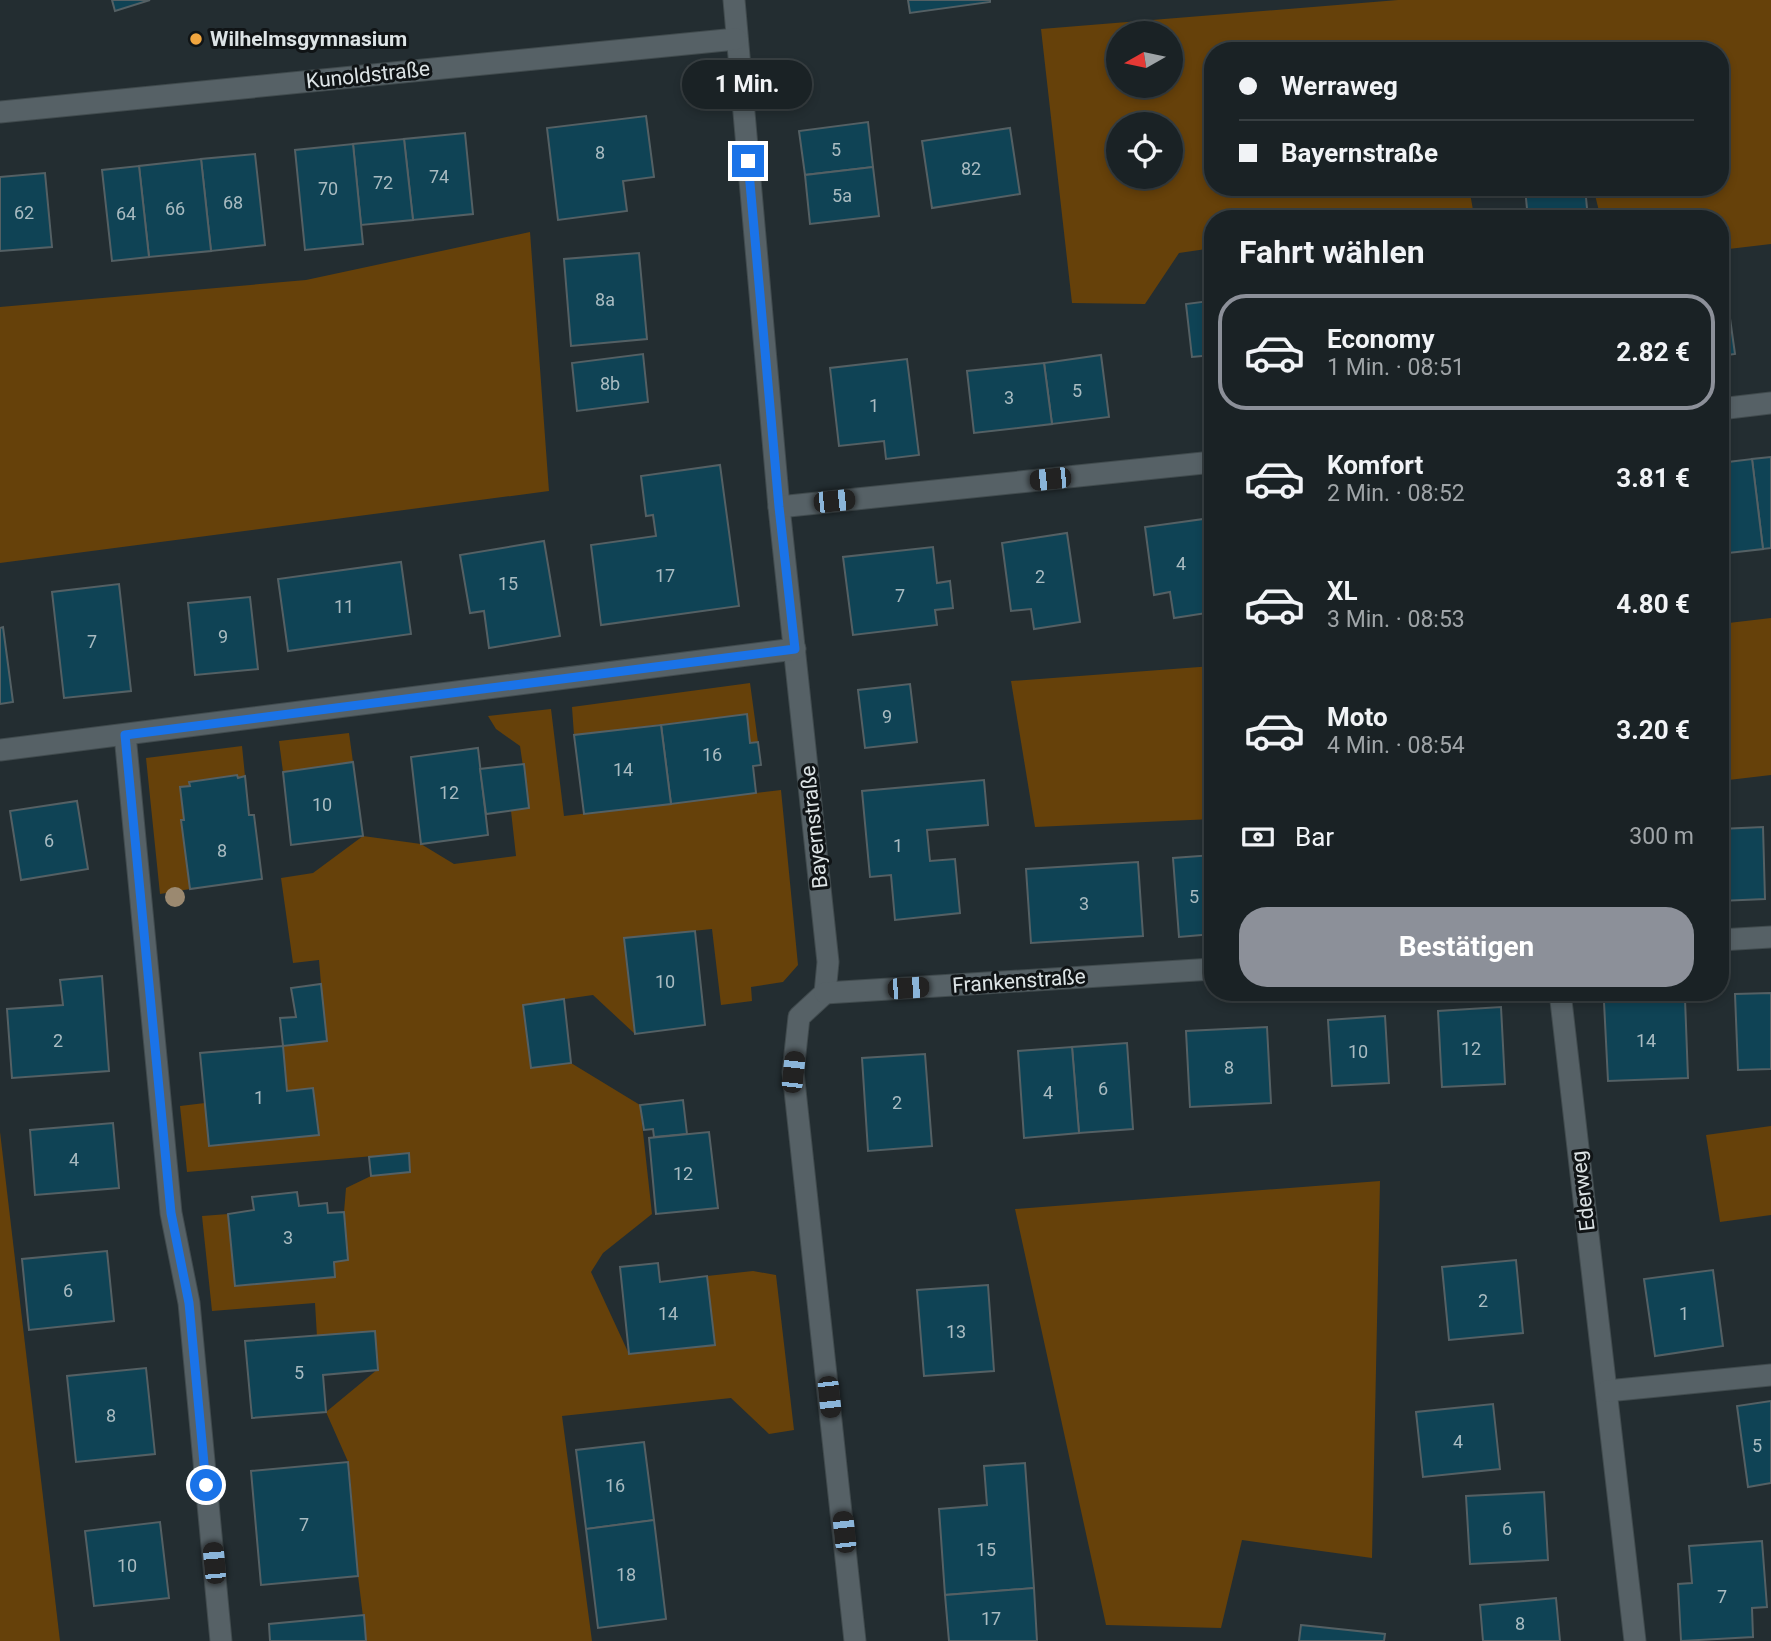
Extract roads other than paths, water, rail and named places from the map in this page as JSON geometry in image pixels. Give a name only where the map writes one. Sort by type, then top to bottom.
[{"type":"street","name":"Bayernstraße","points":[[734,0],[779,507],[828,962],[825,993]]},
{"type":"street","name":"Kunoldstraße","points":[[0,113],[736,38]]},
{"type":"street","points":[[1729,408],[1771,403]]},
{"type":"street","points":[[779,507],[1204,463]]},
{"type":"street","points":[[0,750],[795,649]]},
{"type":"street","points":[[125,735],[171,1213],[189,1303],[221,1641]]},
{"type":"street","points":[[1729,939],[1771,937]]},
{"type":"street","name":"Frankenstraße","points":[[825,993],[1204,970]]},
{"type":"street","points":[[825,993],[799,1017],[793,1072],[855,1641]]},
{"type":"street","name":"Ederweg","points":[[1561,1001],[1635,1641]]},
{"type":"street","points":[[1607,1391],[1771,1375]]},
{"type":"place","name":"Wilhelmsgymnasium","points":[[196,39]]}]
